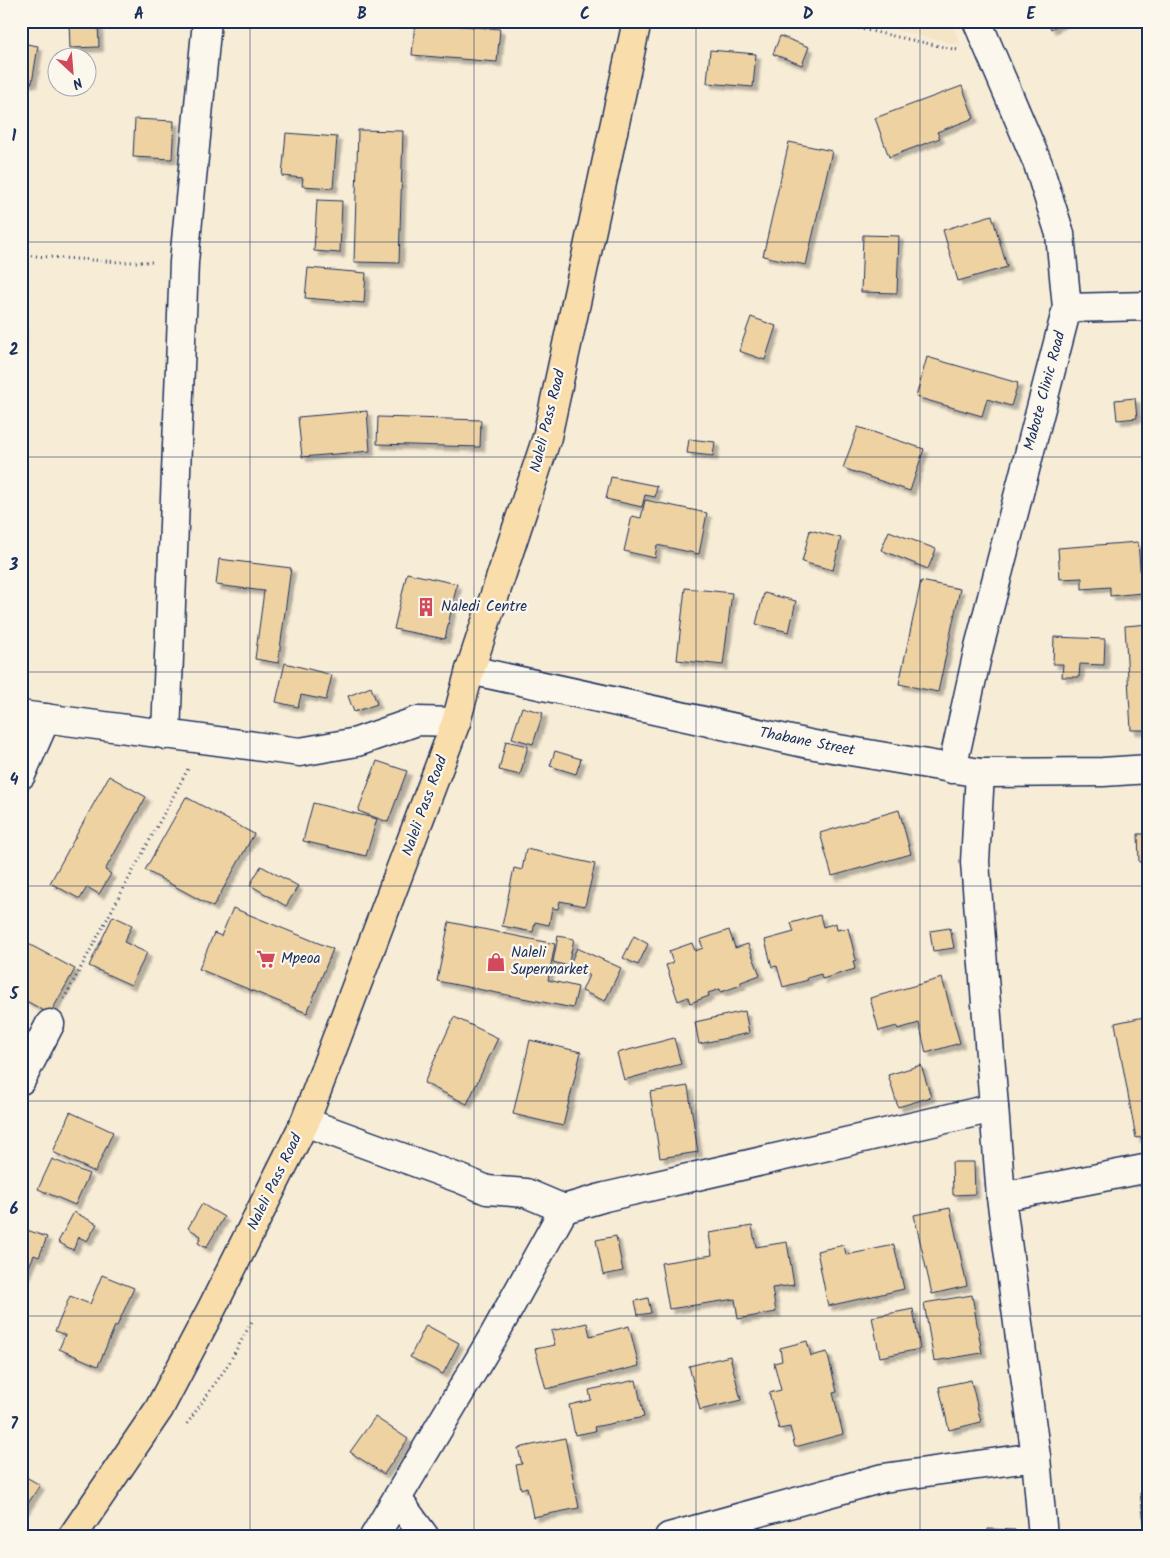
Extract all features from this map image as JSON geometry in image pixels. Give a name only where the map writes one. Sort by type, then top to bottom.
[{"type":"main road","name":"Naleli Pass Road","points":[[72,1537],[160,1408],[305,1122],[456,722],[470,670],[547,437],[637,21]]},
{"type":"street","points":[[166,735],[184,262],[207,21]]},
{"type":"street","name":"Mabote Clinic Road","points":[[952,769],[979,647],[1067,308],[1060,234],[1038,164],[977,21]]},
{"type":"street","points":[[1067,308],[1149,306]]},
{"type":"street","name":"Thabane Street","points":[[470,670],[809,744],[952,769],[980,773],[1102,772],[1149,769]]},
{"type":"street","points":[[21,775],[34,716],[300,752],[358,742],[418,720],[456,722]]},
{"type":"street","points":[[980,773],[975,862],[1001,1197],[1036,1457],[1043,1537]]},
{"type":"street","points":[[21,1080],[50,1024]]},
{"type":"street","points":[[305,1122],[487,1190],[526,1193],[564,1209],[604,1197],[826,1148],[994,1108]]},
{"type":"street","points":[[1001,1197],[1149,1168]]},
{"type":"street","points":[[374,1537],[398,1500],[493,1337],[564,1209]]},
{"type":"street","points":[[669,1537],[883,1478],[1036,1457]]},
{"type":"street","points":[[398,1500],[425,1537]]},
{"type":"path","points":[[824,21],[993,58]]},
{"type":"path","points":[[21,255],[120,262],[184,262]]},
{"type":"path","points":[[50,1024],[204,740]]},
{"type":"shaded area","points":[[857,21],[951,21],[961,45]]},
{"type":"building","points":[[69,21],[98,21],[99,47],[70,48]]},
{"type":"building","points":[[1047,21],[1065,21],[1051,29]]},
{"type":"building","points":[[415,22],[500,29],[497,62],[412,55]]},
{"type":"building","points":[[780,36],[809,47],[802,65],[773,54]]},
{"type":"building","points":[[21,43],[38,46],[32,83],[21,81]]},
{"type":"building","points":[[710,50],[756,54],[753,87],[707,83]]},
{"type":"building","points":[[962,86],[974,118],[937,132],[940,138],[889,157],[875,118]]},
{"type":"building","points":[[135,119],[174,121],[172,159],[133,157]]},
{"type":"building","points":[[358,130],[403,131],[399,263],[354,262]]},
{"type":"building","points":[[286,133],[337,137],[333,188],[302,186],[303,178],[282,176]]},
{"type":"building","points":[[789,142],[832,151],[806,265],[763,256]]},
{"type":"building","points":[[317,200],[342,201],[340,253],[314,251]]},
{"type":"building","points":[[992,215],[1007,267],[958,281],[943,230]]},
{"type":"building","points":[[863,235],[899,236],[897,293],[861,292]]},
{"type":"building","points":[[308,268],[366,273],[364,303],[305,298]]},
{"type":"building","points":[[22,276],[22,355],[21,355]]},
{"type":"building","points":[[751,317],[776,326],[765,360],[739,351]]},
{"type":"building","points":[[927,357],[1018,383],[1011,406],[987,399],[982,416],[916,397]]},
{"type":"building","points":[[1135,398],[1137,418],[1117,420],[1115,400]]},
{"type":"building","points":[[367,411],[370,451],[302,457],[298,417]]},
{"type":"building","points":[[378,417],[481,420],[480,447],[377,444]]},
{"type":"building","points":[[858,427],[924,449],[910,491],[843,468]]},
{"type":"building","points":[[689,439],[715,442],[713,456],[687,453]]},
{"type":"building","points":[[611,477],[657,486],[655,497],[645,495],[642,507],[606,499]]},
{"type":"building","points":[[645,500],[707,513],[699,554],[657,545],[655,558],[624,551],[632,516],[641,518]]},
{"type":"building","points":[[810,530],[841,538],[833,570],[802,562]]},
{"type":"building","points":[[889,531],[936,549],[928,569],[881,550]]},
{"type":"building","points":[[1138,542],[1142,593],[1110,596],[1110,587],[1082,589],[1082,578],[1060,579],[1058,548]]},
{"type":"building","points":[[219,559],[291,568],[278,663],[255,659],[264,591],[216,585]]},
{"type":"building","name":"Naledi Centre","points":[[407,573],[457,584],[445,639],[394,629]]},
{"type":"building","points":[[921,581],[960,589],[938,692],[899,684]]},
{"type":"building","points":[[685,588],[732,593],[723,665],[677,660]]},
{"type":"building","points":[[764,593],[796,601],[789,632],[756,624]]},
{"type":"building","points":[[1149,624],[1149,730],[1131,730],[1125,626]]},
{"type":"building","points":[[1054,637],[1105,639],[1104,665],[1080,664],[1079,677],[1062,677],[1063,664],[1053,664]]},
{"type":"building","points":[[285,663],[332,675],[326,700],[301,695],[298,707],[276,702]]},
{"type":"building","points":[[371,687],[377,704],[354,712],[348,696]]},
{"type":"building","points":[[522,707],[543,713],[533,744],[512,738]]},
{"type":"building","points":[[506,741],[528,746],[520,775],[499,770]]},
{"type":"building","points":[[555,751],[581,759],[576,774],[550,766]]},
{"type":"building","points":[[377,761],[407,771],[388,822],[358,811]]},
{"type":"building","points":[[109,776],[146,797],[105,870],[111,874],[99,894],[87,887],[80,899],[50,883]]},
{"type":"building","points":[[186,797],[254,834],[213,907],[145,870]]},
{"type":"building","points":[[313,803],[377,819],[366,856],[303,841]]},
{"type":"building","points":[[899,810],[911,854],[832,876],[820,833]]},
{"type":"building","points":[[1138,834],[1149,834],[1149,862],[1139,862]]},
{"type":"building","points":[[526,849],[595,864],[585,906],[560,901],[558,909],[552,908],[549,925],[535,922],[533,932],[502,926],[514,868],[522,870]]},
{"type":"building","points":[[261,866],[298,886],[286,906],[250,885]]},
{"type":"building","name":"Mpeoa","points":[[233,908],[333,949],[307,1013],[199,969],[214,933],[221,936]]},
{"type":"building","points":[[820,915],[823,927],[836,923],[837,930],[848,928],[856,960],[853,961],[855,969],[822,979],[821,974],[783,987],[777,966],[772,967],[765,940],[794,932],[791,923]]},
{"type":"building","points":[[113,916],[132,925],[124,942],[147,953],[131,985],[89,966]]},
{"type":"building","name":"Naleli Supermarket","points":[[449,922],[555,944],[548,980],[578,987],[573,1008],[437,981]]},
{"type":"building","points":[[950,928],[954,948],[933,951],[930,931]]},
{"type":"building","points":[[729,930],[735,948],[748,944],[760,975],[741,982],[741,985],[721,992],[720,989],[708,993],[709,996],[690,1003],[688,997],[678,1001],[666,965],[673,963],[669,951],[692,943],[695,951],[703,948],[700,940]]},
{"type":"building","points":[[558,936],[574,939],[568,966],[553,962]]},
{"type":"building","points":[[634,936],[648,944],[638,965],[623,958]]},
{"type":"building","points":[[21,940],[75,969],[50,1014],[21,998]]},
{"type":"building","points":[[577,948],[621,968],[605,1001],[582,991],[589,975],[569,966]]},
{"type":"building","points":[[942,978],[960,1043],[926,1053],[919,1023],[898,1029],[897,1026],[879,1031],[870,998]]},
{"type":"building","points":[[745,1011],[749,1033],[699,1044],[695,1022]]},
{"type":"building","points":[[1149,1016],[1149,1136],[1136,1138],[1115,1023]]},
{"type":"building","points":[[454,1017],[498,1038],[467,1104],[424,1083]]},
{"type":"building","points":[[674,1038],[681,1064],[624,1080],[617,1053]]},
{"type":"building","points":[[530,1040],[581,1052],[563,1126],[513,1114]]},
{"type":"building","points":[[921,1065],[931,1097],[898,1107],[888,1075]]},
{"type":"building","points":[[688,1086],[698,1152],[660,1158],[650,1092]]},
{"type":"building","points":[[70,1112],[113,1132],[95,1172],[53,1152]]},
{"type":"building","points":[[52,1159],[89,1174],[75,1205],[38,1189]]},
{"type":"building","points":[[952,1162],[974,1162],[975,1194],[953,1195]]},
{"type":"building","points":[[202,1204],[224,1217],[206,1248],[198,1243],[201,1236],[188,1228]]},
{"type":"building","points":[[950,1208],[967,1286],[932,1294],[914,1215]]},
{"type":"building","points":[[74,1212],[97,1224],[87,1241],[79,1237],[73,1250],[58,1242]]},
{"type":"building","points":[[752,1226],[756,1247],[787,1242],[794,1285],[772,1288],[776,1312],[738,1319],[735,1299],[669,1309],[661,1263],[712,1255],[709,1233]]},
{"type":"building","points":[[21,1228],[47,1237],[39,1257],[34,1255],[25,1276],[21,1275]]},
{"type":"building","points":[[616,1236],[623,1271],[603,1275],[596,1240]]},
{"type":"building","points":[[844,1245],[846,1255],[894,1245],[904,1289],[828,1306],[817,1251]]},
{"type":"building","points":[[102,1275],[134,1288],[98,1366],[59,1349],[65,1335],[55,1331],[70,1296],[90,1304]]},
{"type":"building","points":[[972,1295],[982,1353],[934,1361],[924,1303]]},
{"type":"building","points":[[648,1298],[651,1313],[638,1315],[635,1301]]},
{"type":"building","points":[[913,1309],[920,1349],[880,1357],[872,1317]]},
{"type":"building","points":[[587,1323],[590,1336],[629,1326],[639,1366],[546,1389],[535,1349],[555,1345],[551,1331]]},
{"type":"building","points":[[426,1325],[459,1343],[443,1374],[410,1357]]},
{"type":"building","points":[[807,1341],[811,1356],[827,1352],[837,1392],[833,1393],[843,1434],[795,1447],[790,1427],[779,1429],[769,1393],[781,1390],[774,1363],[782,1361],[780,1348]]},
{"type":"building","points":[[730,1356],[741,1400],[700,1410],[689,1366]]},
{"type":"building","points":[[636,1380],[644,1417],[594,1427],[595,1431],[575,1435],[569,1405],[591,1400],[589,1390]]},
{"type":"building","points":[[971,1380],[981,1422],[949,1430],[939,1387]]},
{"type":"building","points":[[375,1417],[408,1439],[384,1474],[350,1452]]},
{"type":"building","points":[[565,1438],[579,1508],[533,1517],[527,1487],[521,1489],[516,1465],[522,1464],[518,1448]]},
{"type":"building","points":[[21,1474],[40,1485],[21,1514]]},
{"type":"building","points":[[1149,1492],[1149,1537],[1146,1537],[1140,1493]]},
{"type":"building","points":[[988,1529],[1016,1530],[1016,1537],[988,1537]]},
{"type":"place","name":"Naledi Centre","points":[[426,607]]},
{"type":"place","name":"Mpeoa","points":[[266,959]]},
{"type":"place","name":"Naleli Supermarket","points":[[496,962]]}]
